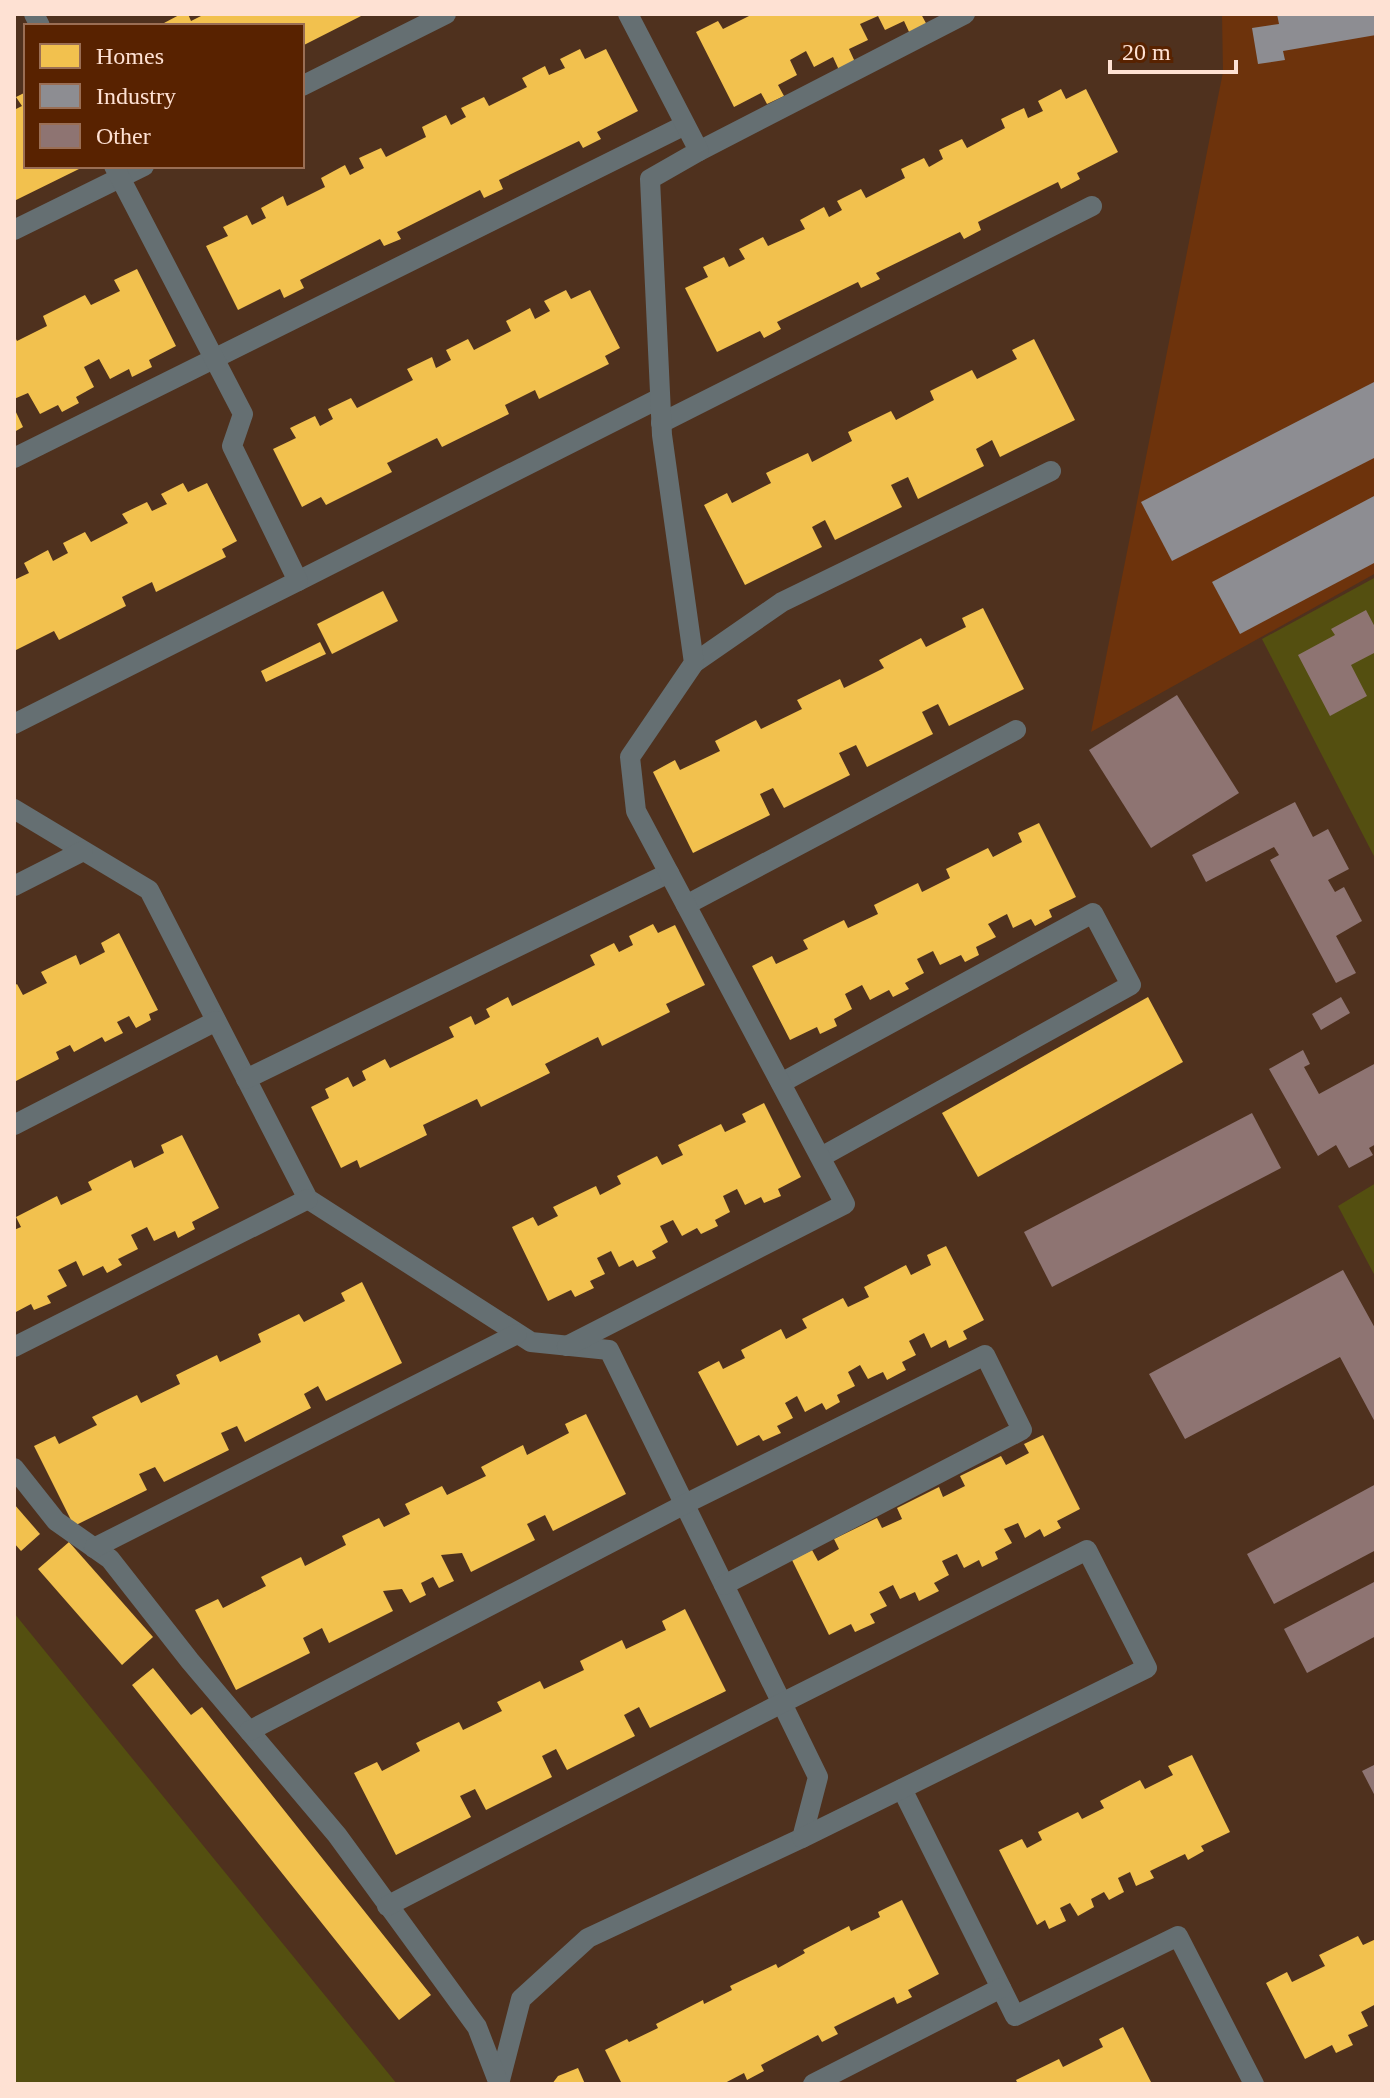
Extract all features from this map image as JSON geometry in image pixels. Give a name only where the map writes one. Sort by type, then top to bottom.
[{"type":"lane","points":[[304,85],[446,14]]},
{"type":"lane","points":[[628,14],[699,151]]},
{"type":"lane","points":[[694,663],[661,423],[650,179],[965,14]]},
{"type":"lane","points":[[14,458],[685,125]]},
{"type":"lane","points":[[14,230],[117,172],[243,414],[232,446],[298,581]]},
{"type":"lane","points":[[661,423],[1092,206]]},
{"type":"lane","points":[[14,724],[660,398]]},
{"type":"lane","points":[[567,1346],[845,1204],[636,811],[630,757],[694,663],[782,602],[1051,471]]},
{"type":"lane","points":[[686,905],[1016,730]]},
{"type":"lane","points":[[14,809],[149,890],[308,1199],[531,1342],[609,1350],[818,1777],[802,1838]]},
{"type":"lane","points":[[14,886],[83,851]]},
{"type":"lane","points":[[246,1079],[669,873]]},
{"type":"lane","points":[[781,1083],[1093,913],[1131,985],[821,1157]]},
{"type":"lane","points":[[14,1125],[216,1021]]},
{"type":"lane","points":[[14,1347],[308,1199]]},
{"type":"lane","points":[[94,1548],[517,1334]]},
{"type":"lane","points":[[249,1731],[685,1504],[985,1355],[1022,1430],[724,1585]]},
{"type":"lane","points":[[14,1468],[56,1521],[110,1559],[337,1835],[477,2027],[499,2084]]},
{"type":"lane","points":[[387,1906],[1087,1550],[1147,1668],[802,1838],[588,1938],[521,1999],[499,2084]]},
{"type":"lane","points":[[902,1789],[1015,2016],[1178,1936],[1254,2084]]},
{"type":"lane","points":[[813,2084],[1001,1988]]},
{"type":"shaded area","points":[[1222,14],[1376,14],[1376,573],[1091,732],[1223,72]]},
{"type":"shaded area","points":[[1376,577],[1376,860],[1262,639]]},
{"type":"shaded area","points":[[1376,1183],[1376,1278],[1338,1206]]},
{"type":"shaded area","points":[[14,1613],[397,2084],[14,2084]]},
{"type":"building: Homes","points":[[181,14],[188,14],[191,21],[205,14],[365,14],[304,45],[304,24],[164,23]]},
{"type":"building: Homes","points":[[753,14],[921,14],[927,25],[910,34],[904,21],[885,30],[878,16],[860,24],[868,40],[849,49],[855,62],[839,70],[833,57],[814,67],[806,51],[790,60],[797,75],[778,85],[784,96],[767,104],[761,93],[734,107],[696,32],[718,21],[723,29]]},
{"type":"building: Homes","points":[[580,49],[585,59],[606,49],[638,111],[597,132],[601,139],[583,148],[579,141],[499,180],[503,189],[484,198],[480,190],[397,232],[401,239],[384,246],[380,239],[300,280],[304,288],[284,298],[280,289],[238,310],[206,246],[228,236],[223,227],[247,215],[252,225],[266,218],[261,208],[283,196],[287,206],[325,187],[321,178],[345,165],[350,175],[364,168],[359,158],[381,148],[386,157],[426,137],[422,127],[446,115],[451,125],[466,117],[461,108],[484,97],[489,106],[527,87],[522,78],[545,66],[549,75],[565,68],[560,59]]},
{"type":"building: Homes","points":[[1061,89],[1066,99],[1086,89],[1118,152],[1077,173],[1080,179],[1061,189],[1058,182],[978,222],[981,230],[964,239],[960,232],[876,273],[880,279],[861,288],[858,282],[777,322],[781,329],[764,338],[760,331],[717,352],[685,288],[708,277],[703,267],[724,257],[729,267],[745,259],[739,249],[763,237],[768,246],[805,229],[800,220],[824,207],[829,217],[842,210],[837,201],[861,189],[866,198],[905,178],[901,169],[924,158],[929,167],[943,159],[939,150],[962,139],[967,148],[1005,128],[1001,119],[1024,108],[1028,118],[1043,111],[1038,101]]},
{"type":"building: Homes","points":[[24,93],[24,168],[79,169],[14,201],[14,110],[22,106],[16,97]]},
{"type":"building: Homes","points":[[137,269],[176,346],[149,360],[152,367],[132,377],[129,369],[110,379],[99,359],[84,367],[94,387],[76,397],[79,403],[62,412],[58,405],[40,414],[28,393],[14,399],[14,335],[17,341],[47,326],[43,316],[85,295],[91,305],[120,291],[114,280]]},
{"type":"building: Homes","points":[[566,290],[571,299],[590,290],[620,348],[605,356],[609,364],[539,399],[535,390],[505,405],[509,414],[442,447],[437,438],[387,463],[392,472],[326,505],[321,497],[302,507],[273,449],[296,438],[290,428],[315,416],[320,426],[333,419],[328,409],[351,398],[357,408],[413,380],[407,369],[432,357],[436,368],[451,360],[446,350],[468,339],[474,350],[511,331],[506,321],[530,308],[535,319],[550,311],[544,301]]},
{"type":"building: Homes","points":[[1034,339],[1075,420],[1000,457],[992,440],[976,449],[984,466],[918,499],[908,477],[891,485],[902,507],[835,540],[825,520],[812,527],[822,547],[745,585],[704,505],[727,493],[732,503],[771,483],[766,473],[808,453],[812,462],[852,441],[848,432],[891,411],[896,420],[934,400],[930,391],[972,370],[977,379],[1017,359],[1012,350]]},
{"type":"building: Homes","points":[[14,408],[23,427],[14,432]]},
{"type":"building: Homes","points":[[183,483],[188,492],[207,483],[237,541],[222,549],[226,557],[156,592],[152,582],[122,597],[126,606],[59,640],[54,631],[14,651],[14,580],[29,573],[24,563],[48,550],[53,561],[68,553],[63,543],[85,532],[91,542],[128,523],[122,514],[147,502],[152,511],[167,504],[161,494]]},
{"type":"building: Homes","points":[[383,591],[398,621],[332,654],[317,624]]},
{"type":"building: Homes","points":[[983,608],[1024,689],[949,726],[938,704],[922,712],[933,734],[867,767],[856,745],[839,753],[850,775],[784,808],[773,788],[760,794],[770,815],[693,853],[653,772],[675,760],[680,770],[720,751],[715,741],[756,720],[761,729],[802,709],[797,700],[840,679],[844,688],[884,668],[879,660],[921,638],[926,647],[966,627],[962,618]]},
{"type":"building: Homes","points":[[320,642],[326,654],[266,682],[261,671]]},
{"type":"building: Homes","points":[[1039,823],[1076,897],[1049,910],[1052,917],[1035,926],[1031,919],[1013,928],[1007,914],[988,924],[996,937],[976,947],[979,955],[965,962],[961,955],[940,965],[933,951],[917,959],[924,973],[905,983],[909,989],[893,997],[889,990],[870,1000],[862,985],[845,994],[852,1009],[834,1019],[837,1026],[820,1034],[817,1027],[790,1040],[752,966],[772,956],[776,964],[808,949],[803,940],[844,920],[848,928],[878,914],[874,905],[918,883],[922,892],[950,878],[946,869],[988,848],[993,857],[1022,842],[1018,833]]},
{"type":"building: Homes","points":[[653,924],[658,933],[675,925],[705,985],[666,1004],[670,1012],[602,1046],[598,1037],[545,1064],[550,1073],[481,1107],[477,1099],[423,1125],[427,1135],[360,1168],[357,1160],[341,1168],[311,1107],[329,1098],[325,1089],[348,1077],[353,1087],[366,1080],[362,1071],[385,1059],[390,1068],[454,1037],[449,1027],[471,1016],[475,1025],[490,1017],[486,1009],[508,997],[512,1006],[595,965],[590,955],[614,943],[619,952],[633,945],[629,936]]},
{"type":"building: Homes","points":[[119,933],[158,1010],[149,1014],[151,1020],[136,1028],[129,1016],[117,1022],[123,1033],[105,1042],[102,1037],[74,1052],[70,1045],[56,1052],[59,1059],[14,1082],[14,986],[17,984],[23,995],[47,983],[41,972],[76,955],[80,965],[105,952],[101,943]]},
{"type":"building: Homes","points":[[1148,997],[1183,1062],[978,1177],[942,1113]]},
{"type":"building: Homes","points":[[764,1103],[801,1177],[778,1189],[781,1196],[764,1203],[761,1197],[745,1205],[737,1189],[723,1196],[730,1212],[715,1220],[718,1226],[701,1234],[697,1228],[682,1236],[673,1220],[660,1226],[668,1242],[652,1251],[656,1258],[637,1267],[633,1260],[619,1267],[611,1251],[597,1258],[605,1274],[590,1281],[594,1288],[575,1297],[571,1290],[548,1301],[512,1227],[533,1217],[538,1226],[558,1216],[553,1207],[596,1186],[600,1195],[621,1184],[617,1176],[657,1156],[662,1165],[683,1155],[678,1145],[721,1124],[725,1132],[746,1122],[742,1114]]},
{"type":"building: Homes","points":[[182,1135],[219,1208],[192,1222],[195,1229],[178,1238],[175,1231],[154,1241],[147,1227],[131,1235],[138,1249],[118,1259],[122,1265],[107,1273],[103,1266],[83,1276],[76,1261],[58,1270],[67,1286],[47,1296],[51,1303],[34,1310],[31,1304],[14,1313],[14,1230],[21,1227],[16,1217],[57,1196],[61,1205],[92,1190],[88,1182],[131,1160],[134,1168],[164,1153],[161,1145]]},
{"type":"building: Homes","points":[[946,1246],[984,1320],[963,1331],[967,1339],[949,1348],[946,1340],[931,1348],[924,1333],[909,1341],[916,1355],[902,1362],[906,1370],[887,1380],[883,1372],[868,1379],[860,1365],[848,1372],[855,1386],[837,1395],[840,1402],[826,1410],[822,1403],[805,1412],[797,1396],[785,1403],[793,1418],[777,1426],[781,1433],[763,1441],[759,1435],[737,1446],[698,1372],[719,1361],[723,1369],[745,1358],[741,1350],[781,1329],[786,1339],[807,1328],[802,1319],[843,1298],[848,1307],[869,1297],[864,1287],[906,1265],[911,1275],[931,1265],[927,1255]]},
{"type":"building: Homes","points":[[362,1282],[402,1363],[326,1401],[318,1386],[304,1394],[311,1408],[245,1442],[237,1426],[221,1433],[229,1450],[164,1482],[155,1467],[139,1474],[147,1490],[74,1526],[34,1446],[55,1436],[59,1444],[97,1425],[92,1417],[137,1395],[141,1403],[180,1384],[176,1375],[217,1355],[220,1362],[261,1342],[258,1334],[299,1314],[304,1322],[345,1301],[341,1293]]},
{"type":"building: Homes","points":[[586,1414],[626,1494],[553,1531],[545,1515],[527,1524],[535,1540],[471,1572],[462,1553],[441,1555],[454,1581],[439,1588],[433,1577],[421,1583],[426,1595],[410,1603],[402,1589],[383,1591],[393,1611],[329,1643],[322,1628],[303,1638],[310,1653],[236,1690],[195,1610],[218,1599],[223,1608],[266,1586],[261,1577],[301,1557],[305,1566],[346,1545],[342,1536],[379,1518],[384,1527],[410,1514],[405,1504],[442,1486],[447,1495],[486,1476],[481,1467],[523,1445],[527,1455],[569,1433],[565,1424]]},
{"type":"building: Homes","points":[[1043,1435],[1080,1509],[1057,1521],[1061,1528],[1044,1537],[1040,1529],[1025,1538],[1018,1523],[1004,1529],[1012,1543],[995,1552],[998,1559],[982,1567],[979,1560],[964,1568],[957,1554],[942,1561],[949,1575],[934,1583],[939,1591],[919,1601],[915,1592],[900,1599],[893,1585],[879,1592],[887,1606],[870,1614],[875,1623],[855,1632],[851,1624],[829,1635],[792,1560],[812,1550],[818,1561],[839,1549],[834,1539],[877,1518],[882,1528],[902,1519],[897,1508],[939,1487],[943,1497],[965,1486],[960,1476],[1001,1456],[1006,1465],[1029,1453],[1024,1444]]},
{"type":"building: Homes","points":[[14,1504],[40,1534],[21,1551],[14,1543]]},
{"type":"building: Homes","points":[[69,1542],[153,1637],[122,1665],[38,1569]]},
{"type":"building: Homes","points":[[685,1609],[726,1691],[650,1728],[639,1707],[624,1715],[635,1736],[567,1770],[556,1749],[542,1756],[552,1777],[486,1810],[475,1789],[460,1796],[471,1817],[396,1855],[354,1773],[377,1762],[382,1771],[420,1751],[416,1743],[459,1722],[463,1730],[502,1711],[497,1702],[540,1681],[544,1689],[584,1670],[580,1661],[622,1640],[626,1649],[666,1630],[662,1621]]},
{"type":"building: Homes","points":[[153,1668],[191,1715],[202,1707],[431,1995],[399,2020],[132,1685]]},
{"type":"building: Homes","points":[[1192,1755],[1230,1832],[1201,1846],[1204,1851],[1188,1860],[1185,1854],[1150,1871],[1154,1878],[1136,1886],[1130,1872],[1118,1878],[1124,1892],[1109,1900],[1104,1892],[1091,1899],[1094,1907],[1078,1916],[1070,1903],[1060,1908],[1066,1921],[1049,1929],[1045,1920],[1037,1925],[999,1850],[1022,1839],[1027,1848],[1042,1840],[1038,1832],[1078,1812],[1082,1819],[1104,1808],[1100,1801],[1140,1780],[1145,1789],[1173,1775],[1168,1766]]},
{"type":"building: Homes","points":[[902,1900],[939,1974],[908,1990],[912,1997],[897,2004],[894,1997],[834,2027],[838,2034],[822,2042],[818,2035],[761,2065],[764,2071],[747,2080],[744,2073],[723,2084],[622,2084],[605,2050],[658,2028],[656,2024],[703,2000],[704,2004],[732,1990],[730,1986],[776,1964],[778,1968],[805,1953],[803,1950],[849,1926],[851,1931],[880,1917],[878,1912]]},
{"type":"building: Homes","points":[[1358,1936],[1363,1945],[1376,1939],[1376,2004],[1361,2012],[1368,2026],[1348,2035],[1353,2045],[1336,2053],[1332,2045],[1305,2059],[1266,1983],[1287,1972],[1292,1982],[1325,1966],[1319,1955]]},
{"type":"building: Homes","points":[[1123,2027],[1152,2084],[1018,2084],[1016,2080],[1059,2059],[1063,2067],[1103,2047],[1099,2039]]},
{"type":"building: Homes","points":[[578,2068],[585,2084],[552,2084],[558,2076]]},
{"type":"building: Industry","points":[[1277,14],[1376,14],[1376,35],[1283,51],[1285,60],[1258,64],[1252,28],[1279,24]]},
{"type":"building: Industry","points":[[1376,381],[1376,457],[1172,561],[1141,502]]},
{"type":"building: Industry","points":[[1376,495],[1376,562],[1240,634],[1212,582]]},
{"type":"building: Other","points":[[1366,610],[1376,629],[1376,652],[1351,665],[1367,696],[1330,716],[1298,655],[1335,635],[1331,629]]},
{"type":"building: Other","points":[[1177,695],[1239,793],[1151,848],[1089,750]]},
{"type":"building: Other","points":[[1295,802],[1313,837],[1328,829],[1349,869],[1328,880],[1335,892],[1344,887],[1362,921],[1336,936],[1356,973],[1336,983],[1270,860],[1279,855],[1274,847],[1206,882],[1192,855]]},
{"type":"building: Other","points":[[1341,997],[1350,1013],[1321,1030],[1312,1014]]},
{"type":"building: Other","points":[[1303,1050],[1310,1064],[1304,1067],[1319,1094],[1376,1063],[1376,1144],[1369,1148],[1373,1155],[1349,1168],[1336,1145],[1318,1156],[1269,1069]]},
{"type":"building: Other","points":[[1252,1113],[1281,1168],[1052,1287],[1024,1232]]},
{"type":"building: Other","points":[[1343,1270],[1376,1330],[1376,1424],[1340,1357],[1185,1439],[1149,1374]]},
{"type":"building: Other","points":[[1376,1484],[1376,1550],[1274,1604],[1247,1554]]},
{"type":"building: Other","points":[[1376,1581],[1376,1636],[1307,1673],[1284,1629]]},
{"type":"building: Other","points":[[1376,1764],[1376,1798],[1362,1771]]}]
